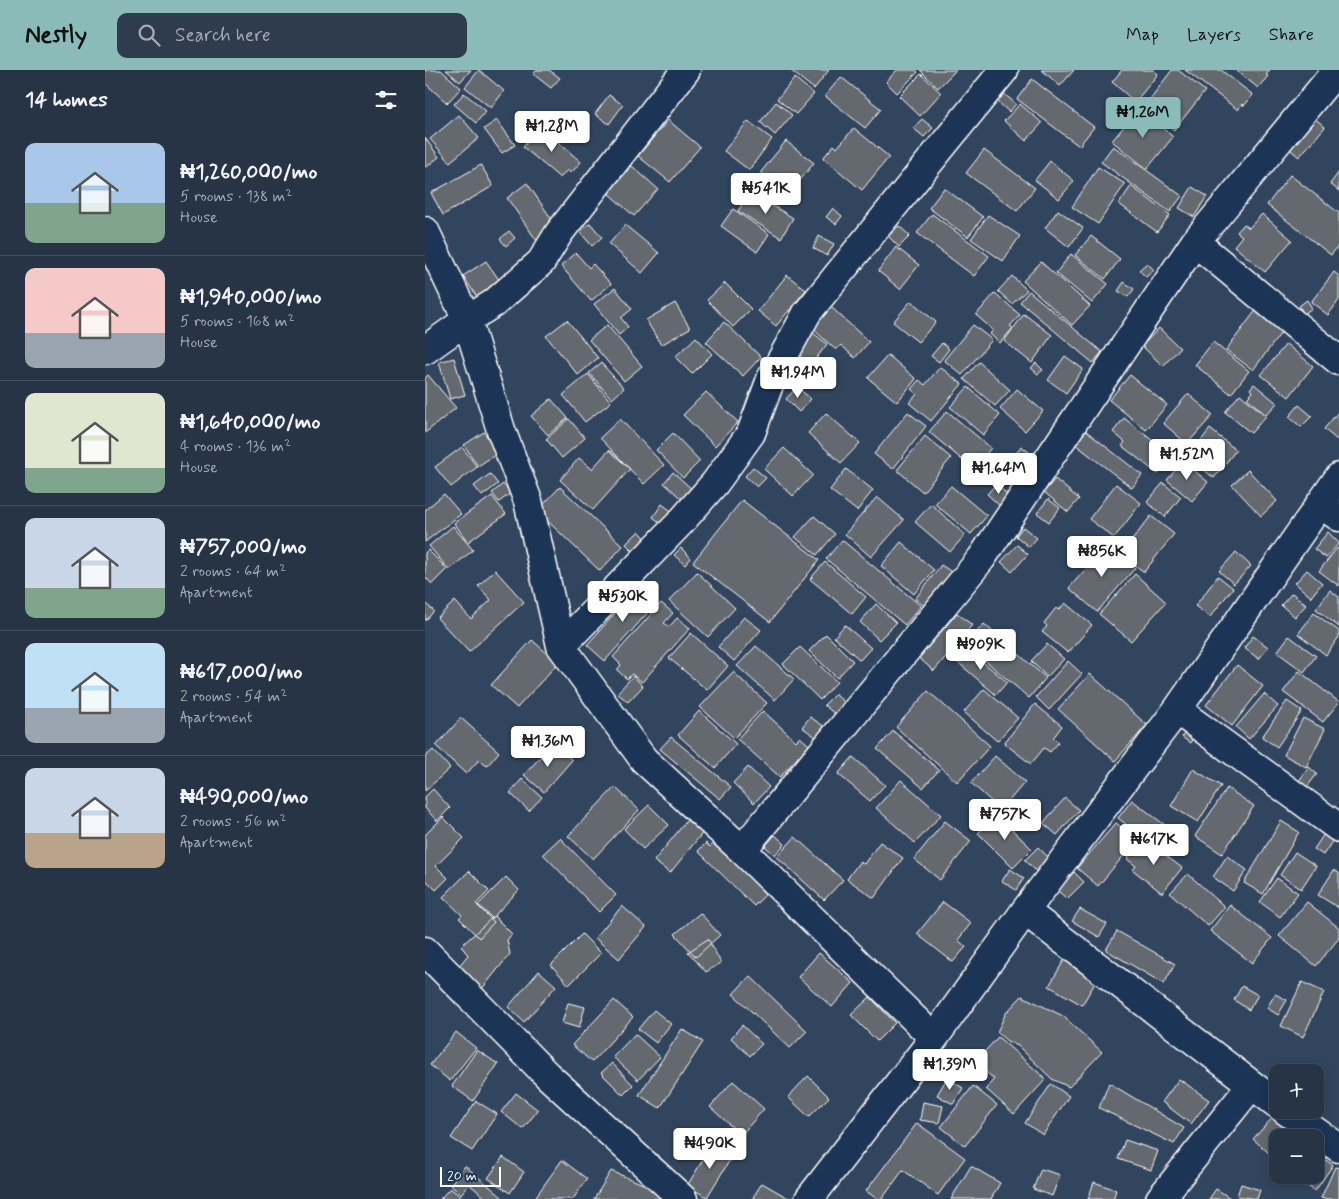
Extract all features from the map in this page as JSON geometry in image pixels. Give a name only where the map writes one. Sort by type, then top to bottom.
[{"type":"street","points":[[425,350],[494,303],[541,262],[559,233],[686,70]]},
{"type":"street","points":[[561,646],[680,523],[715,484],[751,433],[771,379],[807,312],[1004,70]]},
{"type":"street","points":[[742,850],[981,559],[1195,242],[1337,70]]},
{"type":"street","points":[[425,231],[467,320],[501,430],[528,501],[561,646],[644,760],[742,850],[934,1038]]},
{"type":"street","points":[[1195,242],[1339,361]]},
{"type":"street","points":[[809,1199],[934,1038],[1025,911],[1330,511],[1339,478]]},
{"type":"street","points":[[1177,710],[1339,828]]},
{"type":"street","points":[[1025,911],[1269,1098]]},
{"type":"street","points":[[425,951],[547,1075],[683,1199]]},
{"type":"street","points":[[1160,1199],[1251,1086]]},
{"type":"street","points":[[1298,1119],[1339,1148]]},
{"type":"building","points":[[425,70],[441,70],[461,88],[447,103],[425,83]]},
{"type":"building","points":[[446,70],[471,70],[460,82]]},
{"type":"building","points":[[479,70],[504,91],[491,108],[465,87]]},
{"type":"building","points":[[537,70],[549,70],[560,78],[551,88],[533,74]]},
{"type":"building","points":[[790,70],[829,70],[814,89]]},
{"type":"building","points":[[897,70],[916,70],[918,72],[897,93],[886,82]]},
{"type":"building","points":[[920,70],[956,70],[938,88]]},
{"type":"building","points":[[1042,70],[1074,70],[1060,86]]},
{"type":"building","points":[[1122,70],[1154,70],[1158,74],[1135,102],[1112,82]]},
{"type":"building","points":[[1172,70],[1178,70],[1205,91],[1174,130],[1144,107]]},
{"type":"building","points":[[1185,70],[1221,70],[1253,95],[1238,110]]},
{"type":"building","points":[[1236,70],[1270,70],[1266,75],[1268,76],[1258,88]]},
{"type":"building","points":[[921,74],[941,93],[920,116],[899,96]]},
{"type":"building","points":[[841,77],[881,109],[865,128],[825,96]]},
{"type":"building","points":[[795,78],[814,94],[796,114],[777,99]]},
{"type":"building","points":[[1032,79],[1094,127],[1079,146],[1017,99]]},
{"type":"building","points":[[464,93],[486,111],[476,123],[454,104]]},
{"type":"building","points":[[1003,93],[1016,104],[1009,112],[996,100]]},
{"type":"building","points":[[609,95],[623,105],[609,124],[595,114]]},
{"type":"building","points":[[776,102],[792,115],[775,135],[760,122]]},
{"type":"building","points":[[1020,104],[1042,123],[1026,141],[1004,121]]},
{"type":"building","points":[[1139,108],[1173,137],[1147,169],[1112,141]]},
{"type":"building","points":[[459,115],[479,138],[450,162],[430,139]]},
{"type":"building","points":[[1312,116],[1325,127],[1299,157],[1286,146]]},
{"type":"building","points":[[922,119],[933,128],[924,137],[913,128]]},
{"type":"building","points":[[497,120],[515,145],[502,153],[484,129]]},
{"type":"building","points":[[668,120],[700,147],[670,182],[638,156]]},
{"type":"building","points":[[748,121],[772,139],[749,170],[724,151]]},
{"type":"building","points":[[541,127],[581,162],[571,173],[567,170],[560,178],[523,147]]},
{"type":"building","points":[[854,128],[889,157],[862,190],[823,158],[834,145],[837,148]]},
{"type":"building","points":[[425,138],[439,157],[426,167],[425,165]]},
{"type":"building","points":[[786,141],[814,163],[789,194],[761,172]]},
{"type":"building","points":[[1113,146],[1182,196],[1170,212],[1101,162]]},
{"type":"building","points":[[984,150],[1035,188],[1017,211],[966,173]]},
{"type":"building","points":[[1050,161],[1074,181],[1059,199],[1035,180]]},
{"type":"building","points":[[481,165],[493,186],[443,215],[431,193]]},
{"type":"building","points":[[632,166],[658,189],[634,216],[608,193]]},
{"type":"building","points":[[1098,167],[1125,184],[1098,224],[1072,207]]},
{"type":"building","points":[[1339,172],[1339,191],[1330,184]]},
{"type":"building","points":[[1290,175],[1339,213],[1339,245],[1331,255],[1267,205]]},
{"type":"building","points":[[527,183],[557,227],[537,241],[507,198]]},
{"type":"building","points":[[1131,186],[1170,215],[1157,232],[1119,204]]},
{"type":"building","points":[[1192,187],[1207,196],[1194,217],[1179,208]]},
{"type":"building","points":[[944,188],[983,217],[968,237],[929,208]]},
{"type":"building","points":[[750,192],[793,218],[781,238],[738,211]]},
{"type":"building","points":[[833,208],[842,216],[836,224],[826,217]]},
{"type":"building","points":[[733,209],[769,234],[757,252],[721,226]]},
{"type":"building","points":[[1058,210],[1083,228],[1069,247],[1045,228]]},
{"type":"building","points":[[932,214],[989,256],[974,276],[917,233]]},
{"type":"building","points":[[1262,214],[1292,240],[1265,272],[1234,246],[1242,236],[1237,232],[1244,224],[1249,228]]},
{"type":"building","points":[[988,215],[1020,236],[1003,261],[971,239]]},
{"type":"building","points":[[590,223],[602,237],[592,246],[580,232]]},
{"type":"building","points":[[625,225],[659,253],[642,273],[609,244]]},
{"type":"building","points":[[899,226],[910,236],[899,247],[888,236]]},
{"type":"building","points":[[509,231],[515,238],[506,246],[500,239]]},
{"type":"building","points":[[819,236],[834,244],[827,256],[813,248]]},
{"type":"building","points":[[1091,236],[1120,259],[1105,279],[1075,255]]},
{"type":"building","points":[[896,247],[919,265],[900,289],[878,271]]},
{"type":"building","points":[[576,253],[589,268],[593,264],[611,284],[591,301],[561,266]]},
{"type":"building","points":[[1071,254],[1108,284],[1092,303],[1056,273]]},
{"type":"building","points":[[486,261],[502,284],[479,300],[463,276]]},
{"type":"building","points":[[1041,262],[1090,306],[1072,325],[1023,281]]},
{"type":"building","points":[[1147,263],[1154,270],[1146,277],[1139,270]]},
{"type":"building","points":[[1334,272],[1339,276],[1339,300],[1328,315],[1311,302]]},
{"type":"building","points":[[787,275],[806,290],[776,326],[758,311]]},
{"type":"building","points":[[1012,276],[1027,290],[1012,304],[998,291]]},
{"type":"building","points":[[1124,282],[1134,289],[1128,297],[1118,291]]},
{"type":"building","points":[[725,283],[751,309],[733,327],[707,300]]},
{"type":"building","points":[[615,288],[632,309],[621,318],[628,327],[619,335],[594,304]]},
{"type":"building","points":[[1029,291],[1102,352],[1093,363],[1020,302]]},
{"type":"building","points":[[995,293],[1020,315],[1010,326],[1013,328],[1000,343],[990,334],[993,330],[976,315]]},
{"type":"building","points":[[1307,300],[1312,308],[1304,314],[1299,306]]},
{"type":"building","points":[[911,301],[936,322],[918,342],[893,322]]},
{"type":"building","points":[[675,303],[690,328],[661,345],[646,320]]},
{"type":"building","points":[[831,307],[869,342],[855,358],[841,345],[836,350],[812,328]]},
{"type":"building","points":[[1257,309],[1284,329],[1253,370],[1226,350]]},
{"type":"building","points":[[1024,314],[1052,335],[1032,363],[1004,341]]},
{"type":"building","points":[[567,320],[598,358],[578,375],[546,336]]},
{"type":"building","points":[[724,322],[761,357],[743,376],[706,342]]},
{"type":"building","points":[[607,325],[642,366],[624,381],[589,340]]},
{"type":"building","points":[[973,325],[992,340],[962,375],[944,360]]},
{"type":"building","points":[[1159,328],[1180,348],[1163,366],[1142,346]]},
{"type":"building","points":[[813,333],[827,344],[803,376],[791,367]]},
{"type":"building","points":[[696,337],[712,354],[692,374],[675,357]]},
{"type":"building","points":[[1213,342],[1249,371],[1231,394],[1195,365]]},
{"type":"building","points":[[942,343],[949,349],[939,362],[931,356]]},
{"type":"building","points":[[1286,344],[1313,366],[1289,397],[1261,375]]},
{"type":"building","points":[[888,355],[916,379],[897,402],[868,378]]},
{"type":"building","points":[[1065,356],[1083,369],[1066,393],[1048,380]]},
{"type":"building","points":[[454,358],[465,395],[450,399],[439,362]]},
{"type":"building","points":[[979,362],[1010,390],[995,406],[964,379]]},
{"type":"building","points":[[601,363],[624,388],[612,399],[589,373]]},
{"type":"building","points":[[1036,363],[1043,370],[1038,374],[1031,368]]},
{"type":"building","points":[[940,367],[962,384],[931,421],[909,403],[917,394],[911,389],[919,380],[925,385]]},
{"type":"building","points":[[588,374],[611,402],[585,422],[563,395]]},
{"type":"building","points":[[428,375],[456,408],[425,433],[425,378]]},
{"type":"building","points":[[1130,375],[1167,405],[1146,430],[1109,400]]},
{"type":"building","points":[[1254,384],[1277,403],[1266,415],[1247,398],[1253,392],[1250,389]]},
{"type":"building","points":[[797,387],[811,399],[799,412],[786,399]]},
{"type":"building","points":[[968,387],[1000,415],[983,435],[950,407]]},
{"type":"building","points":[[1017,389],[1043,411],[1025,431],[1000,409]]},
{"type":"building","points":[[706,392],[738,422],[715,446],[683,415]]},
{"type":"building","points":[[1188,394],[1213,415],[1187,444],[1163,423]]},
{"type":"building","points":[[1240,394],[1266,416],[1251,433],[1225,412]]},
{"type":"building","points":[[551,399],[568,418],[548,435],[531,416]]},
{"type":"building","points":[[1299,405],[1312,416],[1301,427],[1289,417]]},
{"type":"building","points":[[947,411],[991,448],[973,469],[929,432]]},
{"type":"building","points":[[1339,411],[1339,438],[1337,440],[1324,429]]},
{"type":"building","points":[[908,412],[926,426],[893,469],[874,454]]},
{"type":"building","points":[[826,413],[860,443],[841,463],[808,433]]},
{"type":"building","points":[[1124,418],[1172,456],[1158,474],[1122,446],[1125,442],[1113,432]]},
{"type":"building","points":[[569,419],[585,438],[562,458],[546,439]]},
{"type":"building","points":[[620,419],[664,465],[644,484],[600,438]]},
{"type":"building","points":[[1210,429],[1236,450],[1214,478],[1188,457]]},
{"type":"building","points":[[1086,431],[1142,475],[1132,488],[1075,444]]},
{"type":"building","points":[[484,432],[498,453],[478,466],[464,445]]},
{"type":"building","points":[[673,433],[700,461],[683,478],[656,450]]},
{"type":"building","points":[[925,436],[951,458],[923,492],[897,470]]},
{"type":"building","points":[[1021,446],[1034,456],[1024,470],[1011,460]]},
{"type":"building","points":[[462,447],[477,467],[451,487],[435,467]]},
{"type":"building","points":[[784,448],[813,475],[793,496],[764,469]]},
{"type":"building","points":[[609,450],[630,469],[593,510],[560,480],[579,458],[592,469]]},
{"type":"building","points":[[1183,461],[1208,482],[1192,501],[1167,480]]},
{"type":"building","points":[[753,467],[766,478],[757,487],[745,476]]},
{"type":"building","points":[[846,469],[873,490],[857,511],[830,490]]},
{"type":"building","points":[[1248,470],[1277,501],[1261,516],[1232,485]]},
{"type":"building","points":[[673,472],[695,492],[686,503],[664,483]]},
{"type":"building","points":[[490,474],[498,484],[482,496],[474,486]]},
{"type":"building","points":[[1055,479],[1079,499],[1068,512],[1044,492]]},
{"type":"building","points":[[1163,483],[1181,497],[1165,517],[1147,502]]},
{"type":"building","points":[[503,484],[511,493],[499,502],[492,493]]},
{"type":"building","points":[[996,484],[1010,497],[1001,507],[987,494]]},
{"type":"building","points":[[1116,484],[1141,503],[1114,538],[1089,519]]},
{"type":"building","points":[[951,486],[987,516],[971,534],[935,504]]},
{"type":"building","points":[[560,487],[623,546],[600,571],[537,511]]},
{"type":"building","points":[[444,494],[461,514],[425,542],[425,510]]},
{"type":"building","points":[[492,496],[506,514],[468,542],[454,523]]},
{"type":"building","points":[[877,497],[904,520],[871,557],[845,534]]},
{"type":"building","points":[[1048,499],[1060,508],[1049,522],[1037,513]]},
{"type":"building","points":[[742,500],[819,560],[770,622],[693,562]]},
{"type":"building","points":[[662,504],[674,513],[664,526],[653,517]]},
{"type":"building","points":[[931,504],[965,535],[950,552],[915,522]]},
{"type":"building","points":[[814,516],[835,534],[817,555],[795,537]]},
{"type":"building","points":[[1151,516],[1174,534],[1144,572],[1121,554]]},
{"type":"building","points":[[453,526],[473,550],[449,570],[429,546]]},
{"type":"building","points":[[1023,527],[1037,538],[1029,547],[1016,536]]},
{"type":"building","points":[[639,531],[649,542],[636,554],[626,544]]},
{"type":"building","points":[[1328,532],[1339,543],[1326,558],[1314,549]]},
{"type":"building","points":[[842,540],[921,606],[905,625],[826,559]]},
{"type":"building","points":[[901,542],[934,570],[914,594],[881,566]]},
{"type":"building","points":[[1108,544],[1135,568],[1097,612],[1069,588]]},
{"type":"building","points":[[1017,545],[1028,554],[1012,572],[1001,562]]},
{"type":"building","points":[[681,548],[691,558],[685,565],[674,555]]},
{"type":"building","points":[[1337,548],[1339,550],[1339,586],[1319,571]]},
{"type":"building","points":[[428,550],[447,569],[432,584],[425,577],[425,553]]},
{"type":"building","points":[[1236,552],[1251,566],[1234,584],[1219,571]]},
{"type":"building","points":[[825,562],[866,597],[852,614],[810,579]]},
{"type":"building","points":[[941,565],[953,573],[927,608],[915,599]]},
{"type":"building","points":[[495,570],[524,602],[469,652],[437,618],[455,601],[471,619],[491,600],[478,586]]},
{"type":"building","points":[[1307,570],[1322,583],[1311,597],[1295,583]]},
{"type":"building","points":[[697,572],[735,608],[708,637],[669,601]]},
{"type":"building","points":[[1135,574],[1166,602],[1131,641],[1099,614]]},
{"type":"building","points":[[1218,576],[1233,588],[1210,617],[1195,606]]},
{"type":"building","points":[[640,585],[658,601],[605,661],[587,645]]},
{"type":"building","points":[[1330,590],[1339,597],[1339,627],[1316,609]]},
{"type":"building","points":[[1292,593],[1306,605],[1295,617],[1281,605]]},
{"type":"building","points":[[425,603],[434,611],[426,620],[425,620]]},
{"type":"building","points":[[661,603],[673,613],[664,623],[669,627],[677,618],[690,628],[642,682],[632,674],[627,679],[617,670],[621,665],[613,657]]},
{"type":"building","points":[[1065,603],[1092,625],[1068,653],[1042,632],[1047,626],[1044,623],[1056,608],[1059,610]]},
{"type":"building","points":[[876,604],[896,623],[879,640],[860,622]]},
{"type":"building","points":[[957,613],[972,625],[934,671],[919,658]]},
{"type":"building","points":[[1314,613],[1339,631],[1339,637],[1326,655],[1298,634]]},
{"type":"building","points":[[744,617],[761,630],[734,661],[718,647]]},
{"type":"building","points":[[984,624],[1046,678],[1029,698],[966,644]]},
{"type":"building","points":[[845,625],[871,648],[860,660],[834,637]]},
{"type":"building","points":[[691,633],[728,666],[707,690],[669,658]]},
{"type":"building","points":[[826,634],[853,661],[837,678],[809,651]]},
{"type":"building","points":[[1253,636],[1268,647],[1259,659],[1244,648]]},
{"type":"building","points":[[1289,636],[1316,656],[1304,672],[1277,652]]},
{"type":"building","points":[[532,640],[558,663],[517,708],[491,685]]},
{"type":"building","points":[[1047,644],[1064,659],[1047,677],[1031,661]]},
{"type":"building","points":[[756,646],[794,679],[775,700],[737,666]]},
{"type":"building","points":[[800,647],[837,682],[820,700],[783,664]]},
{"type":"building","points":[[965,647],[1007,682],[996,695],[954,659]]},
{"type":"building","points":[[1068,661],[1082,674],[1049,710],[1036,697]]},
{"type":"building","points":[[1237,665],[1263,686],[1232,726],[1206,705]]},
{"type":"building","points":[[1299,671],[1339,702],[1323,722],[1283,692]]},
{"type":"building","points":[[733,672],[767,703],[734,738],[700,707]]},
{"type":"building","points":[[1090,674],[1147,725],[1115,761],[1058,709]]},
{"type":"building","points":[[633,676],[643,686],[628,702],[617,693]]},
{"type":"building","points":[[984,689],[1018,718],[997,741],[964,712]]},
{"type":"building","points":[[928,691],[990,746],[957,782],[896,727]]},
{"type":"building","points":[[835,694],[846,704],[836,715],[824,705]]},
{"type":"building","points":[[1264,694],[1278,706],[1249,739],[1236,727]]},
{"type":"building","points":[[1287,701],[1302,711],[1277,747],[1262,737]]},
{"type":"building","points":[[1035,704],[1062,726],[1053,738],[1059,742],[1050,752],[1044,748],[1031,764],[1004,743]]},
{"type":"building","points":[[699,711],[736,744],[715,768],[678,735]]},
{"type":"building","points":[[763,711],[796,741],[800,737],[809,745],[780,777],[737,739]]},
{"type":"building","points":[[810,717],[825,727],[817,738],[802,727]]},
{"type":"building","points":[[461,718],[499,752],[487,766],[479,760],[466,774],[436,746]]},
{"type":"building","points":[[1303,718],[1325,729],[1306,767],[1284,755]]},
{"type":"building","points":[[1187,729],[1196,734],[1190,743],[1182,737]]},
{"type":"building","points":[[893,731],[939,770],[923,788],[877,749]]},
{"type":"building","points":[[671,737],[731,787],[720,799],[660,749]]},
{"type":"building","points":[[553,743],[572,760],[544,792],[524,775]]},
{"type":"building","points":[[433,750],[450,768],[425,791],[425,757]]},
{"type":"building","points":[[995,756],[1025,782],[1001,810],[971,783]]},
{"type":"building","points":[[853,757],[885,785],[870,801],[838,774]]},
{"type":"building","points":[[748,767],[769,787],[754,803],[733,783]]},
{"type":"building","points":[[1309,767],[1317,774],[1307,787],[1299,781]]},
{"type":"building","points":[[1193,769],[1221,786],[1198,822],[1171,806]]},
{"type":"building","points":[[522,779],[542,797],[529,811],[510,793]]},
{"type":"building","points":[[901,780],[941,815],[915,843],[876,808]]},
{"type":"building","points":[[615,787],[639,810],[593,859],[568,836]]},
{"type":"building","points":[[1227,788],[1254,806],[1222,854],[1195,836]]},
{"type":"building","points":[[433,789],[450,808],[437,821],[425,808],[425,797]]},
{"type":"building","points":[[1065,798],[1079,810],[1057,835],[1043,823]]},
{"type":"building","points":[[1132,800],[1170,829],[1156,848],[1118,818]]},
{"type":"building","points":[[649,805],[669,825],[643,849],[624,829]]},
{"type":"building","points":[[997,815],[1032,849],[1013,868],[978,833]]},
{"type":"building","points":[[443,817],[464,838],[436,866],[448,878],[436,890],[425,879],[425,835]]},
{"type":"building","points":[[688,819],[704,831],[670,873],[654,861]]},
{"type":"building","points":[[945,821],[971,841],[940,880],[914,859]]},
{"type":"building","points":[[1281,821],[1299,832],[1263,894],[1244,883]]},
{"type":"building","points":[[1116,823],[1137,840],[1098,886],[1077,868]]},
{"type":"building","points":[[1324,834],[1333,840],[1323,855],[1314,849]]},
{"type":"building","points":[[775,835],[785,844],[775,855],[765,846]]},
{"type":"building","points":[[795,837],[843,880],[824,900],[777,857]]},
{"type":"building","points":[[560,838],[616,895],[599,912],[543,854]]},
{"type":"building","points":[[1143,838],[1182,868],[1162,893],[1133,870],[1136,866],[1127,859]]},
{"type":"building","points":[[880,842],[903,858],[874,898],[847,879],[860,861],[864,864]]},
{"type":"building","points":[[706,843],[710,847],[714,843],[766,894],[754,906],[698,851]]},
{"type":"building","points":[[1038,847],[1049,858],[1036,871],[1025,860]]},
{"type":"building","points":[[1295,852],[1316,866],[1301,889],[1280,875]]},
{"type":"building","points":[[1227,856],[1247,870],[1233,891],[1213,877]]},
{"type":"building","points":[[1010,869],[1024,878],[1016,890],[1002,881]]},
{"type":"building","points":[[1334,870],[1339,873],[1339,908],[1318,895]]},
{"type":"building","points":[[469,871],[489,891],[476,904],[494,922],[479,938],[459,918],[462,915],[443,897]]},
{"type":"building","points":[[1074,872],[1084,882],[1067,899],[1057,890]]},
{"type":"building","points":[[1188,874],[1225,907],[1208,926],[1170,893]]},
{"type":"building","points":[[506,877],[519,890],[492,918],[478,905]]},
{"type":"building","points":[[1277,878],[1298,893],[1280,917],[1260,902]]},
{"type":"building","points":[[943,902],[971,923],[958,940],[966,947],[953,962],[917,934]]},
{"type":"building","points":[[1307,902],[1339,928],[1339,938],[1316,966],[1279,936]]},
{"type":"building","points":[[1230,905],[1272,938],[1252,963],[1210,931]]},
{"type":"building","points":[[622,906],[646,927],[619,959],[595,938]]},
{"type":"building","points":[[1080,909],[1107,924],[1099,937],[1072,921]]},
{"type":"building","points":[[700,913],[720,935],[696,957],[675,934]]},
{"type":"building","points":[[494,916],[512,934],[507,940],[510,954],[481,990],[458,967],[468,955],[461,946]]},
{"type":"building","points":[[1117,931],[1175,964],[1164,984],[1106,950]]},
{"type":"building","points":[[582,934],[601,953],[569,985],[551,965]]},
{"type":"building","points":[[708,939],[721,963],[706,972],[688,952]]},
{"type":"building","points":[[819,953],[853,983],[832,1007],[798,977]]},
{"type":"building","points":[[1066,957],[1099,976],[1082,1005],[1049,986]]},
{"type":"building","points":[[539,971],[556,986],[524,1022],[508,1007]]},
{"type":"building","points":[[750,976],[807,1031],[790,1048],[733,994]]},
{"type":"building","points":[[1302,982],[1324,992],[1303,1037],[1281,1026]]},
{"type":"building","points":[[1242,986],[1258,995],[1249,1010],[1234,1000]]},
{"type":"building","points":[[1275,994],[1287,1000],[1278,1015],[1267,1008]]},
{"type":"building","points":[[1022,996],[1063,1016],[1102,1052],[1069,1087],[1052,1079],[1018,1046],[1007,1041],[997,1032],[1006,1013]]},
{"type":"building","points":[[870,997],[895,1023],[877,1041],[851,1015]]},
{"type":"building","points":[[614,1000],[633,1017],[592,1062],[572,1045]]},
{"type":"building","points":[[568,1003],[585,1007],[579,1028],[562,1023]]},
{"type":"building","points":[[654,1010],[671,1024],[656,1043],[638,1029]]},
{"type":"building","points":[[742,1025],[762,1044],[750,1056],[731,1038]]},
{"type":"building","points":[[682,1029],[703,1042],[660,1108],[639,1095]]},
{"type":"building","points":[[456,1032],[476,1048],[450,1081],[430,1065]]},
{"type":"building","points":[[635,1034],[660,1057],[638,1080],[613,1057]]},
{"type":"building","points":[[998,1037],[1046,1079],[1014,1114],[986,1089],[994,1079],[975,1062]]},
{"type":"building","points":[[477,1050],[498,1064],[473,1101],[452,1086]]},
{"type":"building","points":[[612,1063],[633,1085],[623,1095],[601,1073]]},
{"type":"building","points":[[808,1076],[829,1097],[809,1117],[788,1097]]},
{"type":"building","points":[[947,1078],[963,1088],[953,1104],[937,1095]]},
{"type":"building","points":[[1179,1079],[1209,1100],[1191,1124],[1162,1102]]},
{"type":"building","points":[[733,1081],[764,1109],[741,1135],[710,1107]]},
{"type":"building","points":[[1109,1083],[1184,1128],[1174,1144],[1099,1108]]},
{"type":"building","points":[[1051,1084],[1069,1096],[1043,1135],[1025,1123]]},
{"type":"building","points":[[973,1086],[997,1105],[965,1146],[941,1127]]},
{"type":"building","points":[[516,1093],[538,1110],[523,1129],[501,1112]]},
{"type":"building","points":[[476,1101],[497,1114],[472,1151],[451,1138]]},
{"type":"building","points":[[923,1102],[943,1106],[939,1123],[920,1120]]},
{"type":"building","points":[[1271,1119],[1282,1119],[1293,1129],[1269,1129],[1269,1153],[1253,1139]]},
{"type":"building","points":[[917,1123],[965,1158],[938,1195],[903,1170],[882,1199],[877,1199],[866,1191]]},
{"type":"building","points":[[1125,1140],[1158,1151],[1151,1170],[1118,1159]]},
{"type":"building","points":[[713,1143],[733,1155],[707,1197],[687,1186]]},
{"type":"building","points":[[503,1157],[524,1172],[510,1193],[488,1178]]},
{"type":"building","points":[[1324,1159],[1333,1165],[1324,1178]]},
{"type":"building","points":[[562,1160],[587,1179],[573,1199],[534,1199]]},
{"type":"building","points":[[465,1166],[502,1197],[501,1199],[487,1199],[469,1184],[461,1194],[450,1185]]},
{"type":"building","points":[[971,1166],[1000,1183],[991,1199],[951,1199]]},
{"type":"building","points":[[1335,1167],[1339,1168],[1339,1199],[1321,1198]]},
{"type":"building","points":[[1041,1169],[1060,1175],[1052,1196],[1033,1189]]},
{"type":"building","points":[[611,1171],[653,1188],[666,1199],[594,1199]]},
{"type":"building","points":[[1094,1182],[1116,1190],[1113,1199],[1088,1199]]},
{"type":"building","points":[[762,1183],[790,1199],[752,1199]]},
{"type":"building","points":[[1241,1184],[1260,1190],[1257,1199],[1237,1196]]},
{"type":"building","points":[[1305,1184],[1320,1184],[1315,1191]]},
{"type":"building","points":[[450,1188],[464,1199],[440,1199]]},
{"type":"building","points":[[1216,1189],[1232,1199],[1209,1199]]}]
